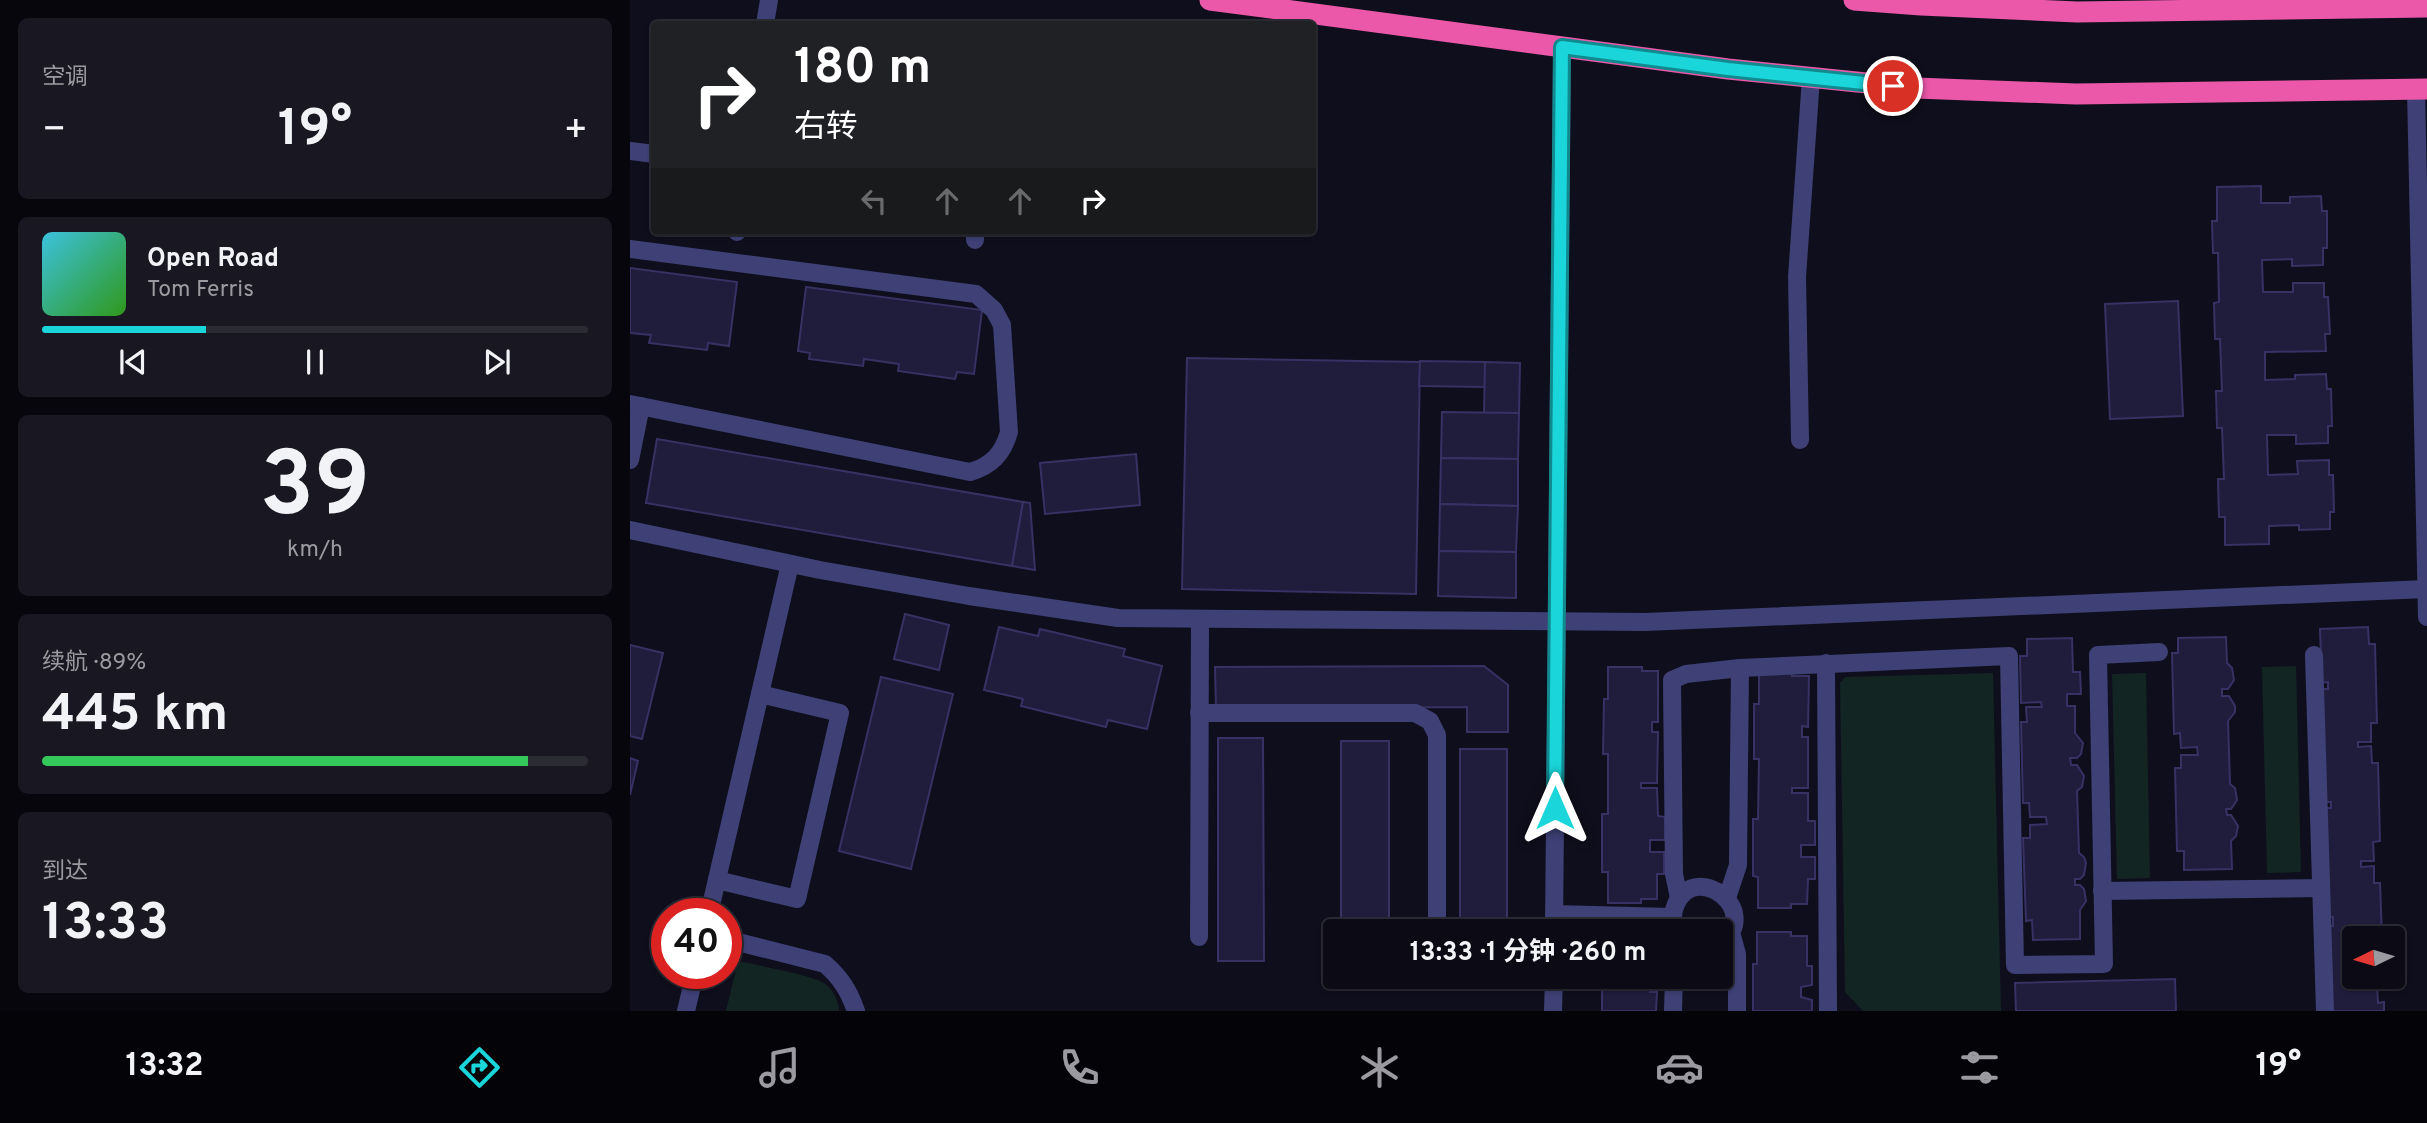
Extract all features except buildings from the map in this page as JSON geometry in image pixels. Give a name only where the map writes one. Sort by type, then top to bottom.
[{"type":"highway","points":[[1210,0],[1811,79],[1916,88],[2076,94],[2422,89]]},
{"type":"highway","points":[[1854,0],[2077,12],[2427,7]]},
{"type":"street","points":[[766,21],[769,0]]},
{"type":"street","points":[[1554,919],[1562,47]]},
{"type":"street","points":[[1801,440],[1797,277],[1811,79]]},
{"type":"street","points":[[2422,89],[2427,617]]},
{"type":"street","points":[[630,151],[651,154]]},
{"type":"street","points":[[630,249],[976,294],[994,310],[1002,325],[1009,432],[1006,445],[999,456],[990,464],[970,472],[636,405],[630,460]]},
{"type":"street","points":[[630,530],[790,564],[969,596],[1118,618],[1659,621],[2426,589]]},
{"type":"street","points":[[713,898],[790,564]]},
{"type":"street","points":[[1199,937],[1200,619]]},
{"type":"street","points":[[1675,919],[1679,898],[1674,874],[1672,680],[1686,674],[1740,668],[2009,656],[2015,965],[2104,964],[2098,655],[2159,652]]},
{"type":"street","points":[[2314,654],[2325,1011]]},
{"type":"street","points":[[1826,663],[1828,1011]]},
{"type":"street","points":[[1727,898],[1738,864],[1740,668]]},
{"type":"street","points":[[717,880],[797,899],[840,713],[760,694]]},
{"type":"street","points":[[1199,713],[1415,713],[1430,721],[1437,735],[1437,919]]},
{"type":"street","points":[[1679,898],[1687,891],[1707,887],[1718,890],[1733,908],[1733,922]]},
{"type":"street","points":[[2102,891],[2321,888]]},
{"type":"street","points":[[742,943],[825,964],[847,988],[856,1011]]},
{"type":"street","points":[[1733,948],[1737,954],[1737,1011]]},
{"type":"street","points":[[687,1011],[692,989]]},
{"type":"street","points":[[1553,1011],[1554,989]]},
{"type":"street","points":[[1673,1011],[1674,989]]},
{"type":"green space","points":[[2296,666],[2301,872],[2267,873],[2262,667]]},
{"type":"green space","points":[[1993,673],[2001,1011],[1863,1011],[1845,992],[1840,683],[1845,677]]},
{"type":"green space","points":[[2146,673],[2150,878],[2117,879],[2112,674]]},
{"type":"green space","points":[[742,962],[824,983],[835,995],[839,1011],[726,1011],[731,989],[742,989]]},
{"type":"route","points":[[1555,808],[1562,47],[1728,69],[1893,86]]}]
